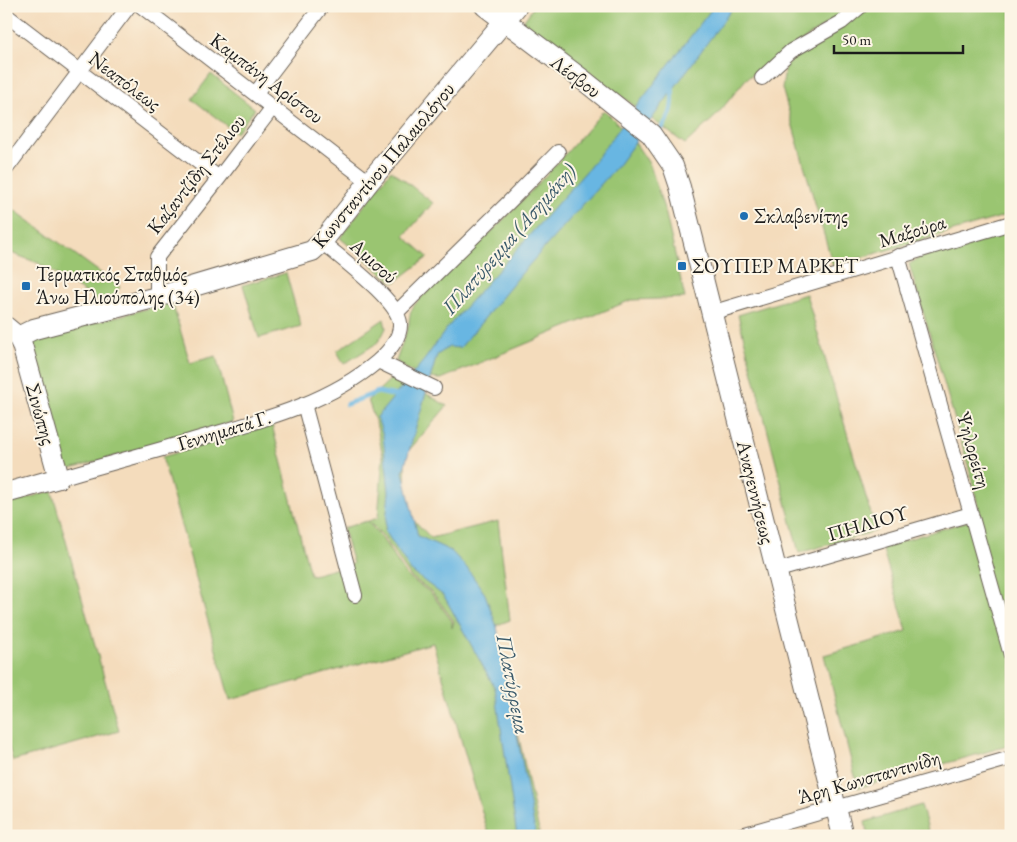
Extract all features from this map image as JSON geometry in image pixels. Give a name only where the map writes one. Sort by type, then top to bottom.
[{"type":"main road","name":"Λέσβου","points":[[485,6],[511,14],[587,83],[651,134],[663,151]]},
{"type":"main road","name":"Κωνσταντίνου Παλαιολόγου","points":[[12,332],[34,329],[157,297],[312,251],[322,242],[369,182],[511,14]]},
{"type":"main road","name":"Αναγεννήσεως","points":[[663,151],[673,166],[680,187],[843,836]]},
{"type":"main road","name":"Σινώπης","points":[[12,332],[22,345],[59,478]]},
{"type":"main road","name":"Γεννηματά Γ.","points":[[6,493],[59,478]]},
{"type":"street","points":[[6,169],[129,6]]},
{"type":"street","name":"Καμπάνη Αρίστου","points":[[140,6],[369,182]]},
{"type":"street","name":"Καζαντζίδη Στέλιου","points":[[255,94],[322,6]]},
{"type":"street","points":[[762,78],[791,51],[842,22],[861,6]]},
{"type":"street","name":"Νεαπόλεως","points":[[6,15],[219,178]]},
{"type":"street","name":"Καζαντζίδη Στέλιου","points":[[157,297],[156,257],[219,178],[272,107]]},
{"type":"street","points":[[397,312],[558,152]]},
{"type":"street","name":"Μαξούρα","points":[[711,313],[1011,223]]},
{"type":"street","name":"Αμισού","points":[[322,242],[379,291],[397,312]]},
{"type":"street","name":"Ψηλορείτη","points":[[898,256],[1011,655]]},
{"type":"street","name":"Γεννηματά Γ.","points":[[59,478],[258,420],[304,404],[343,386],[362,374],[390,348],[398,333],[400,324],[397,312]]},
{"type":"street","points":[[378,361],[434,388]]},
{"type":"street","points":[[304,404],[355,595]]},
{"type":"street","name":"ΠΗΛΙΟΥ","points":[[776,571],[971,514]]},
{"type":"street","name":"Άρη Κωνσταντινίδη","points":[[738,836],[1011,758]]},
{"type":"green space","points":[[534,6],[853,6],[746,79],[716,116],[685,144],[523,22]]},
{"type":"green space","points":[[868,6],[1011,6],[1011,214],[833,266],[782,88],[786,65],[799,53],[865,11]]},
{"type":"green space","points":[[211,74],[255,109],[236,133],[192,99]]},
{"type":"green space","points":[[604,110],[632,138],[650,165],[666,215],[685,298],[631,300],[441,379],[428,378],[417,374],[396,361],[409,324],[409,318],[416,303],[508,215]]},
{"type":"green space","points":[[391,170],[433,203],[404,236],[428,257],[394,283],[340,238]]},
{"type":"green space","points":[[6,204],[120,287],[113,297],[99,301],[38,263],[6,251]]},
{"type":"green space","points":[[1011,230],[1011,745],[858,788],[824,655],[907,631],[882,547],[981,517],[967,461],[909,264],[921,257]]},
{"type":"green space","points":[[286,273],[301,326],[259,338],[243,285]]},
{"type":"green space","points":[[806,294],[876,531],[799,553],[738,315]]},
{"type":"green space","points":[[172,302],[190,363],[216,356],[233,422],[71,469],[65,465],[31,345],[36,338]]},
{"type":"green space","points":[[384,319],[386,328],[377,343],[344,364],[337,351]]},
{"type":"green space","points":[[393,377],[412,385],[447,406],[405,455],[406,512],[431,538],[498,521],[510,620],[495,626],[540,836],[489,836],[433,643],[230,700],[162,457],[272,425],[310,574],[313,575],[353,564],[343,528],[367,521],[381,537],[407,576],[431,593],[452,621],[452,628],[454,621],[432,592],[410,576],[383,536],[368,521],[378,518],[383,457],[377,427],[368,400]]},
{"type":"green space","points":[[52,491],[119,731],[13,761],[6,738],[6,504]]},
{"type":"green space","points":[[921,805],[930,836],[868,836],[865,822]]},
{"type":"water","points":[[714,6],[734,6],[619,164],[522,273],[460,348],[449,347],[437,355],[403,472],[418,536],[451,551],[467,568],[485,594],[497,627],[536,836],[517,836],[495,688],[444,596],[411,571],[385,531],[389,492],[383,436],[377,417],[425,359],[447,328],[589,168]]},
{"type":"waterway","points":[[657,135],[671,112],[672,86]]},
{"type":"waterway","points":[[347,404],[378,392],[401,397]]},
{"type":"place","name":"Σκλαβενίτης","points":[[744,216]]},
{"type":"place","name":"ΣΟΥΠΕΡ ΜΑΡΚΕΤ","points":[[682,266]]},
{"type":"place","name":"Τερματικός Σταθμός Άνω Ηλιούπολης (34)","points":[[26,286]]},
{"type":"water label","name":"Πλατύρεμμα (Ασημάκη)","points":[[509,239]]},
{"type":"water label","name":"Πλατύρρεμα","points":[[513,684]]}]
